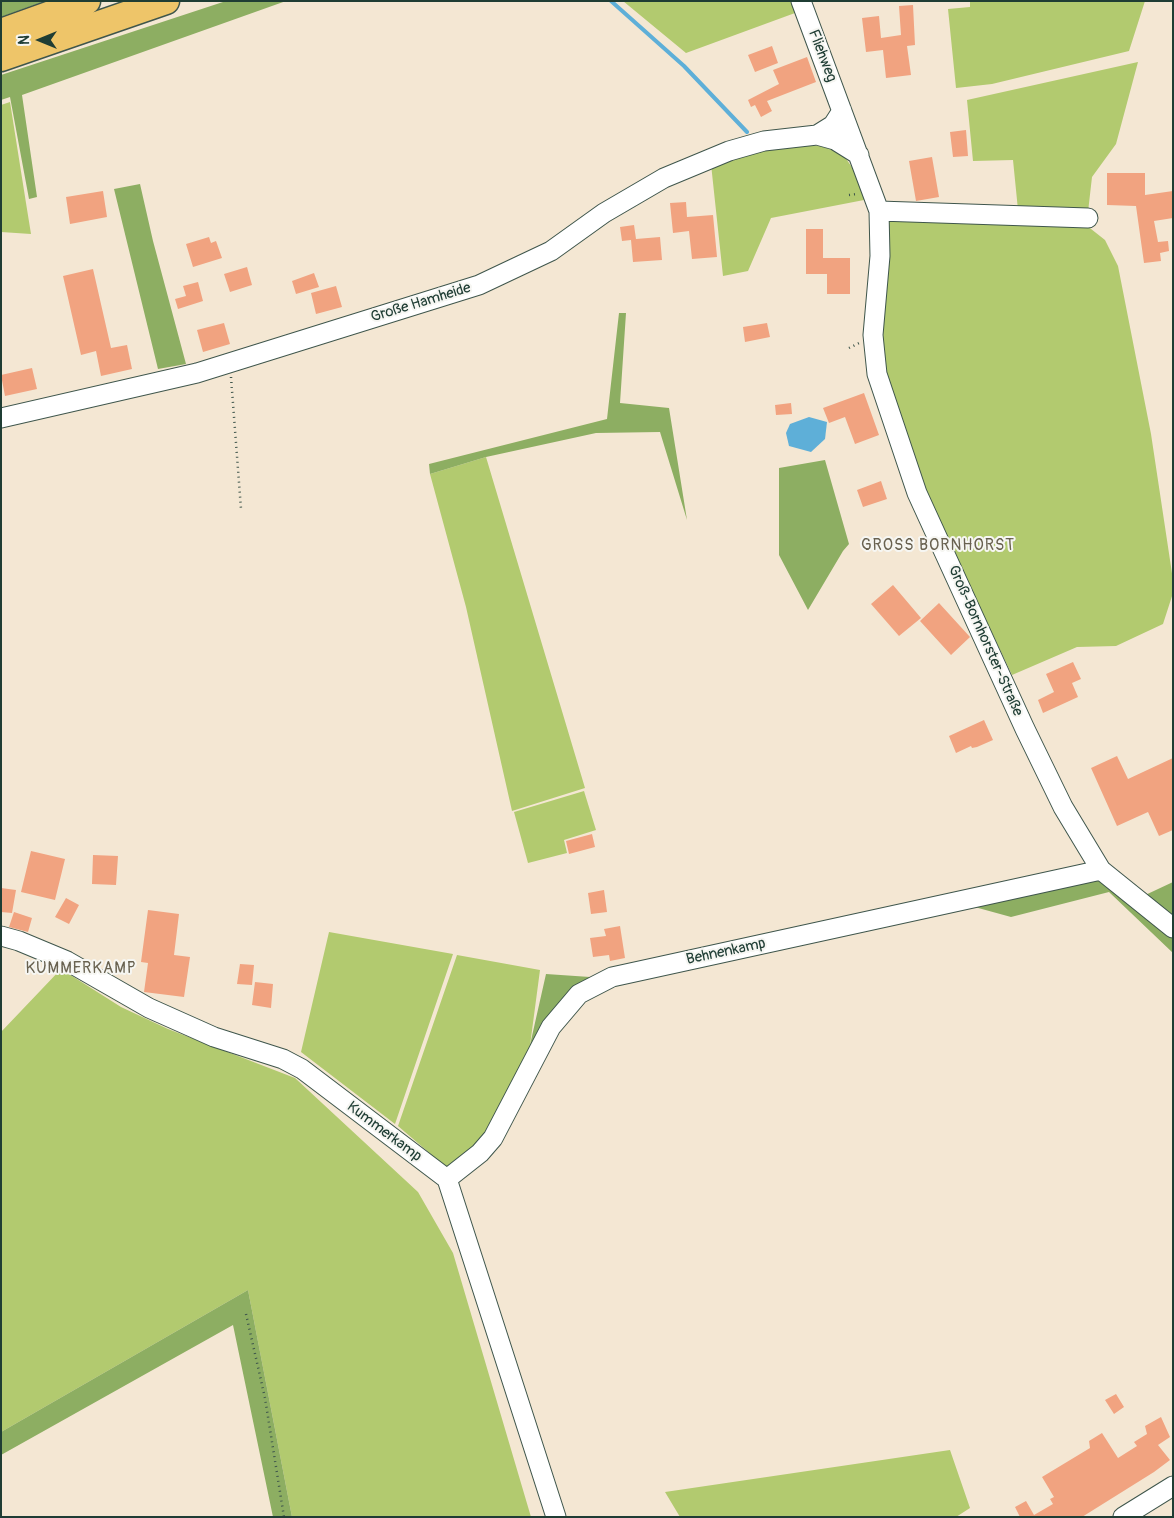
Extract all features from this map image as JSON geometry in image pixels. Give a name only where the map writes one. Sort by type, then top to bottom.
[{"type":"highway","points":[[1,32],[87,1]]},
{"type":"highway","points":[[1,58],[166,1]]},
{"type":"street","name":"Fliehweg","points":[[801,1],[842,111]]},
{"type":"street","points":[[817,135],[833,125],[842,111]]},
{"type":"street","name":"Groß-Bornhorster-Straße","points":[[842,111],[879,211],[880,256],[873,335],[877,374],[916,493],[1063,807],[1101,870],[1173,928]]},
{"type":"street","name":"Große Hamheide","points":[[1,418],[230,364],[479,285],[551,250],[604,213],[664,178],[729,151],[764,142],[817,135],[835,140],[859,155]]},
{"type":"street","points":[[879,211],[1088,218]]},
{"type":"street","name":"Behnenkamp","points":[[447,1179],[480,1154],[493,1138],[551,1027],[579,994],[612,976],[1101,870]]},
{"type":"street","name":"Kummerkamp","points":[[1,936],[19,941],[68,961],[157,1012],[214,1037],[283,1059],[302,1069],[447,1179]]},
{"type":"street","points":[[447,1179],[556,1517]]},
{"type":"street","points":[[1123,1517],[1173,1486]]},
{"type":"path","points":[[230,364],[240,509]]},
{"type":"path","points":[[246,1314],[265,1398],[284,1517]]},
{"type":"green space","points":[[1,1],[45,1],[1,17]]},
{"type":"green space","points":[[226,1],[286,1],[22,95],[37,197],[29,199],[10,97],[1,100],[1,75]]},
{"type":"green space","points":[[623,1],[791,1],[795,13],[686,53]]},
{"type":"green space","points":[[970,1],[1145,1],[1129,51],[992,84],[956,88],[948,9],[970,7]]},
{"type":"green space","points":[[1138,62],[1116,144],[1092,177],[1088,212],[1018,210],[1013,160],[973,161],[967,100]]},
{"type":"green space","points":[[10,102],[31,234],[1,232],[1,105]]},
{"type":"green space","points":[[760,146],[820,146],[842,153],[856,173],[864,200],[771,218],[748,271],[723,276],[711,164]]},
{"type":"green space","points":[[140,184],[153,241],[186,364],[158,369],[114,189]]},
{"type":"green space","points":[[888,216],[1086,225],[1105,240],[1118,266],[1151,434],[1173,580],[1173,593],[1163,624],[1116,646],[1077,647],[1012,675],[920,481],[882,365]]},
{"type":"green space","points":[[619,313],[626,313],[620,403],[669,408],[687,520],[660,432],[596,433],[486,457],[430,474],[429,464],[607,419]]},
{"type":"green space","points":[[486,457],[585,788],[512,811],[466,607],[430,474]]},
{"type":"green space","points":[[825,460],[849,544],[808,610],[779,555],[779,468]]},
{"type":"green space","points":[[584,791],[596,830],[564,840],[567,853],[528,863],[514,812]]},
{"type":"green space","points":[[1100,874],[1173,932],[1173,953],[1109,892],[1011,917],[971,906]]},
{"type":"green space","points":[[1173,882],[1173,923],[1141,897]]},
{"type":"green space","points":[[329,932],[453,954],[395,1124],[301,1052]]},
{"type":"green space","points":[[457,955],[540,970],[529,1053],[488,1134],[447,1168],[398,1126]]},
{"type":"green space","points":[[61,969],[121,1007],[168,1029],[295,1078],[418,1192],[453,1253],[531,1517],[292,1517],[248,1290],[1,1432],[1,1032]]},
{"type":"green space","points":[[546,974],[590,977],[593,981],[536,1050],[530,1045]]},
{"type":"green space","points":[[248,1290],[292,1517],[273,1517],[233,1325],[1,1455],[1,1432]]},
{"type":"green space","points":[[950,1450],[970,1508],[956,1517],[680,1517],[665,1492]]},
{"type":"water","points":[[809,417],[827,422],[825,439],[811,452],[789,446],[786,433],[790,424]]},
{"type":"building","points":[[913,5],[915,45],[907,46],[911,75],[886,78],[883,50],[866,52],[862,18],[879,16],[881,38],[901,35],[899,6]]},
{"type":"building","points":[[772,46],[778,63],[755,72],[748,55]]},
{"type":"building","points":[[807,57],[816,82],[767,101],[772,111],[761,117],[755,105],[751,107],[748,100],[779,84],[773,70]]},
{"type":"building","points":[[966,130],[968,156],[953,157],[950,132]]},
{"type":"building","points":[[932,157],[939,197],[916,201],[909,161]]},
{"type":"building","points":[[1107,173],[1145,173],[1145,195],[1173,191],[1173,218],[1154,221],[1158,242],[1168,241],[1169,251],[1160,253],[1161,261],[1144,263],[1136,206],[1107,205]]},
{"type":"building","points":[[103,191],[107,217],[70,224],[66,197]]},
{"type":"building","points":[[686,202],[687,217],[713,215],[717,257],[692,259],[689,231],[673,233],[670,203]]},
{"type":"building","points":[[634,225],[636,239],[660,237],[662,260],[633,262],[631,240],[622,241],[620,227]]},
{"type":"building","points":[[806,229],[823,229],[823,258],[850,258],[850,294],[827,294],[827,274],[806,274]]},
{"type":"building","points":[[209,237],[211,243],[216,241],[222,258],[193,267],[186,244]]},
{"type":"building","points":[[247,267],[252,285],[230,292],[224,274]]},
{"type":"building","points":[[93,269],[111,348],[127,345],[132,369],[101,376],[96,351],[81,355],[63,276]]},
{"type":"building","points":[[314,273],[319,287],[296,294],[292,281]]},
{"type":"building","points":[[198,282],[203,301],[178,309],[175,299],[186,296],[183,286]]},
{"type":"building","points":[[336,286],[342,307],[316,314],[311,293]]},
{"type":"building","points":[[224,323],[230,344],[203,352],[197,330]]},
{"type":"building","points":[[767,323],[770,337],[745,342],[743,327]]},
{"type":"building","points":[[32,368],[37,389],[5,396],[1,375]]},
{"type":"building","points":[[864,393],[879,435],[855,444],[845,417],[829,423],[823,408]]},
{"type":"building","points":[[791,403],[792,414],[776,415],[775,405]]},
{"type":"building","points":[[881,481],[887,499],[863,507],[857,490]]},
{"type":"building","points":[[893,585],[921,618],[899,636],[871,604]]},
{"type":"building","points":[[939,603],[970,637],[951,655],[920,621]]},
{"type":"building","points":[[1073,662],[1081,679],[1072,683],[1078,697],[1043,713],[1038,700],[1054,692],[1046,674]]},
{"type":"building","points":[[984,720],[993,740],[977,747],[972,748],[971,746],[956,753],[949,736]]},
{"type":"building","points":[[1117,756],[1128,779],[1173,758],[1173,830],[1159,836],[1148,812],[1117,826],[1091,768]]},
{"type":"building","points":[[592,834],[595,847],[569,854],[566,841]]},
{"type":"building","points":[[31,851],[65,859],[55,900],[21,892]]},
{"type":"building","points":[[93,855],[118,856],[116,885],[92,884]]},
{"type":"building","points":[[1,888],[16,890],[12,913],[1,912]]},
{"type":"building","points":[[604,890],[607,912],[591,914],[588,893]]},
{"type":"building","points":[[66,898],[79,905],[69,924],[55,917]]},
{"type":"building","points":[[148,910],[179,914],[174,955],[190,957],[184,997],[144,992],[148,963],[141,962]]},
{"type":"building","points":[[14,912],[32,918],[28,932],[9,927]]},
{"type":"building","points":[[620,926],[625,958],[610,961],[609,955],[593,957],[590,938],[606,936],[604,929]]},
{"type":"building","points":[[240,964],[254,965],[252,985],[237,984]]},
{"type":"building","points":[[255,982],[273,984],[271,1008],[252,1005]]},
{"type":"building","points":[[1116,1394],[1124,1407],[1114,1414],[1105,1400]]},
{"type":"building","points":[[1161,1417],[1170,1437],[1158,1445],[1170,1460],[1154,1472],[1082,1517],[1020,1517],[1015,1507],[1026,1501],[1034,1515],[1053,1504],[1050,1499],[1054,1497],[1042,1477],[1090,1448],[1089,1441],[1102,1433],[1118,1458],[1137,1446],[1134,1442],[1147,1434],[1145,1426]]},
{"type":"waterway","points":[[611,1],[684,66],[747,132]]},
{"type":"district","name":"GROSS BORNHORST","points":[[938,546]]},
{"type":"district","name":"KUMMERKAMP","points":[[81,969]]}]
